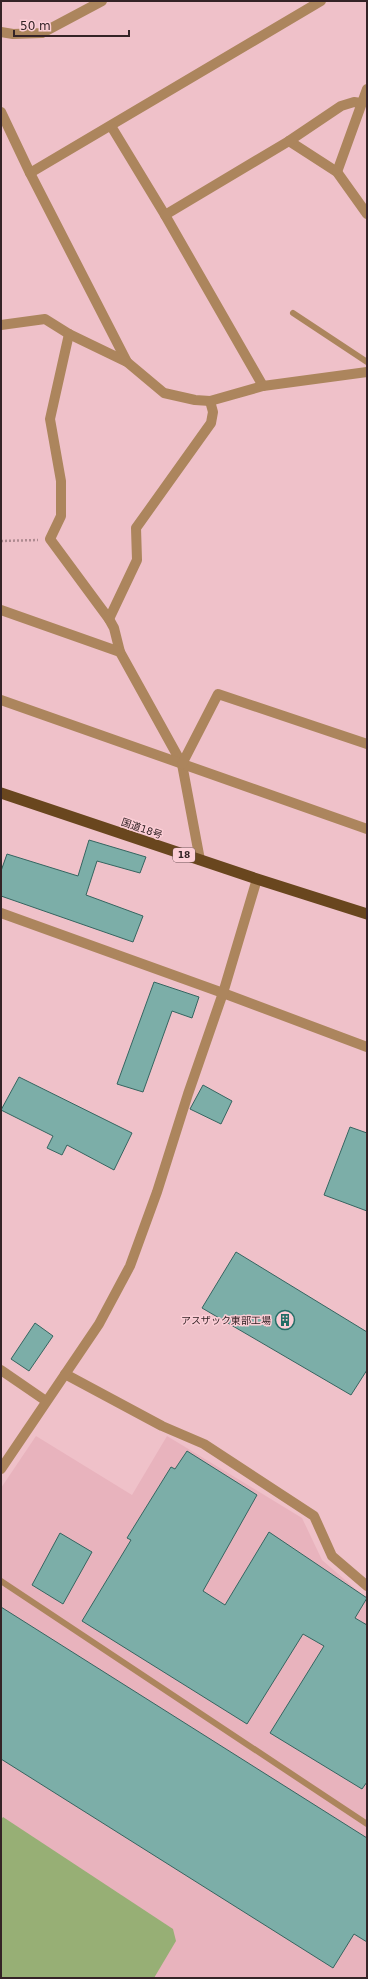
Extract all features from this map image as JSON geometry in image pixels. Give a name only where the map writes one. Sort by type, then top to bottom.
[{"type":"highway","name":"国道18号","points":[[1,793],[257,879],[367,914]]},
{"type":"street","points":[[1,32],[13,34],[42,33],[102,1]]},
{"type":"street","points":[[30,173],[322,1]]},
{"type":"street","points":[[337,172],[367,89]]},
{"type":"street","points":[[165,215],[289,141],[341,106],[354,102],[361,103]]},
{"type":"street","points":[[1,112],[30,173],[127,362]]},
{"type":"street","points":[[111,126],[165,215],[256,372],[262,386]]},
{"type":"street","points":[[289,141],[337,172],[367,214]]},
{"type":"street","points":[[1,325],[44,319],[69,334],[127,362],[164,393],[195,400],[210,401],[262,386],[367,372]]},
{"type":"street","points":[[69,334],[50,419],[60,481],[60,516],[50,539],[109,619],[114,628],[120,652],[182,764],[200,860]]},
{"type":"street","points":[[109,619],[137,560],[136,528],[211,423],[213,412],[210,401]]},
{"type":"street","points":[[1,610],[120,652]]},
{"type":"street","points":[[182,764],[218,694],[367,744]]},
{"type":"street","points":[[1,700],[367,829]]},
{"type":"street","points":[[1,1469],[99,1324],[130,1266],[157,1192],[188,1094],[223,993],[257,879]]},
{"type":"street","points":[[1,913],[223,993],[367,1047]]},
{"type":"street","points":[[1,1370],[46,1401]]},
{"type":"street","points":[[65,1374],[162,1426],[204,1444],[314,1516],[332,1556],[367,1586]]},
{"type":"lane","points":[[293,313],[367,362]]},
{"type":"lane","points":[[1,1581],[367,1824]]},
{"type":"path","points":[[1,541],[50,539]]},
{"type":"shaded area","points":[[36,1436],[132,1495],[167,1436],[302,1518],[322,1560],[367,1599],[367,1978],[1,1978],[1,1488]]},
{"type":"green space","points":[[3,1817],[173,1929],[176,1941],[154,1978],[1,1978],[1,1820]]},
{"type":"building","points":[[89,840],[146,857],[140,873],[97,861],[86,895],[143,916],[133,942],[1,896],[1,871],[7,854],[78,876]]},
{"type":"building","points":[[154,982],[199,997],[192,1018],[172,1011],[143,1092],[117,1084]]},
{"type":"building","points":[[19,1077],[132,1133],[114,1170],[67,1145],[62,1155],[47,1148],[53,1136],[1,1110]]},
{"type":"building","points":[[203,1085],[232,1101],[221,1124],[190,1109]]},
{"type":"building","points":[[350,1127],[367,1133],[367,1211],[324,1195]]},
{"type":"building","name":"アスザック東部工場","points":[[236,1252],[367,1332],[367,1370],[351,1395],[202,1308]]},
{"type":"building","points":[[35,1323],[53,1336],[29,1371],[11,1359]]},
{"type":"building","points":[[187,1451],[257,1495],[203,1591],[225,1605],[269,1532],[367,1598],[355,1618],[367,1625],[367,1782],[362,1789],[270,1733],[324,1646],[303,1634],[247,1724],[82,1621],[131,1540],[127,1538],[171,1467],[175,1469]]},
{"type":"building","points":[[60,1533],[92,1552],[63,1604],[32,1585]]},
{"type":"building","points":[[1,1607],[367,1838],[367,1942],[354,1934],[333,1968],[1,1759]]},
{"type":"place","name":"アスザック東部工場","points":[[285,1320]]}]
